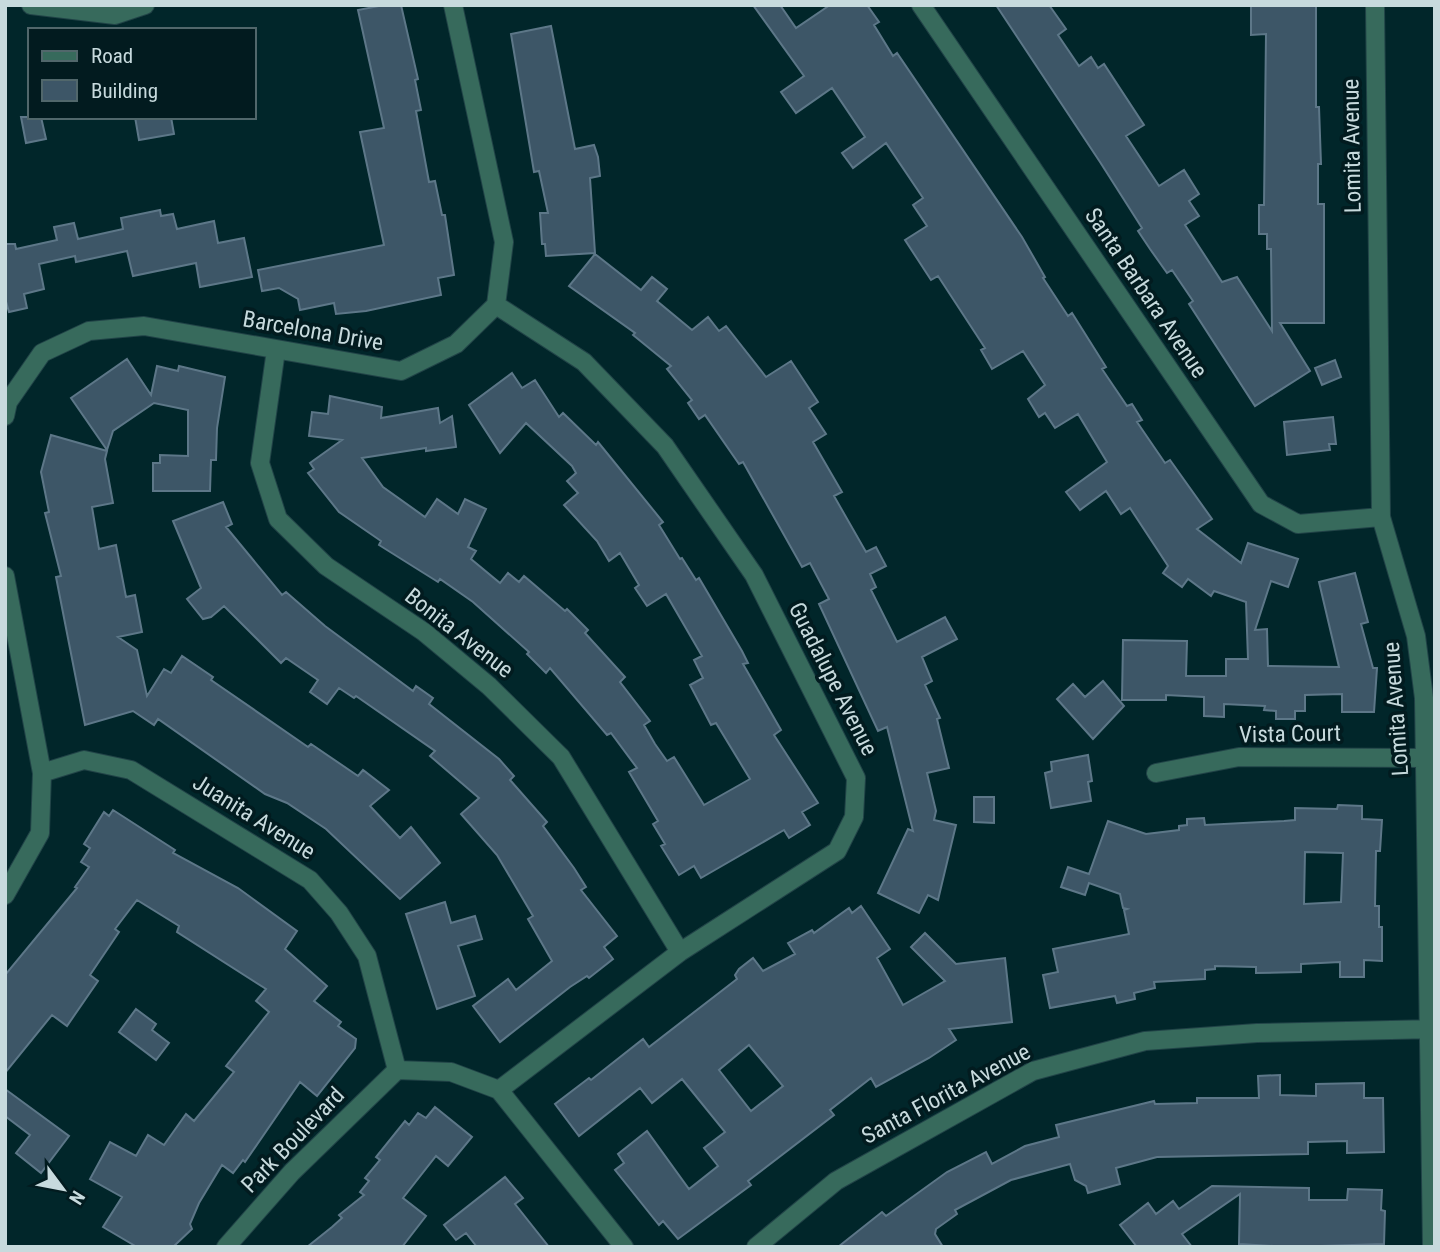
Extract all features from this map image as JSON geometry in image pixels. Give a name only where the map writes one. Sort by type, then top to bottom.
[{"type":"street","points":[[31,5],[115,15],[145,5]]},
{"type":"street","points":[[453,5],[504,242],[496,305]]},
{"type":"street","name":"Santa Barbara Avenue","points":[[921,5],[1261,504],[1298,524],[1381,516]]},
{"type":"street","name":"Lomita Avenue","points":[[1375,5],[1381,516],[1416,636],[1424,698],[1433,1029],[1432,1247]]},
{"type":"street","name":"Barcelona Drive","points":[[5,416],[8,401],[42,353],[89,331],[144,326],[401,371],[456,344],[496,305]]},
{"type":"street","name":"Guadalupe Avenue","points":[[496,305],[584,362],[665,446],[754,575],[856,778],[854,817],[837,851],[680,952],[499,1090]]},
{"type":"street","name":"Bonita Avenue","points":[[276,351],[260,463],[278,519],[326,566],[424,632],[489,685],[561,757],[680,952]]},
{"type":"street","points":[[5,576],[42,773],[40,833],[5,895]]},
{"type":"street","name":"Vista Court","points":[[1156,773],[1239,757],[1426,758]]},
{"type":"street","name":"Juanita Avenue","points":[[42,773],[84,760],[131,770],[310,880],[339,913],[367,956],[397,1070]]},
{"type":"street","name":"Santa Florita Avenue","points":[[756,1247],[836,1181],[1033,1071],[1145,1041],[1257,1033],[1433,1029]]},
{"type":"street","points":[[397,1070],[451,1072],[499,1090],[624,1247]]},
{"type":"street","name":"Park Boulevard","points":[[226,1247],[292,1172],[397,1070]]},
{"type":"building","points":[[401,5],[418,79],[415,80],[421,110],[416,111],[429,182],[435,181],[442,215],[445,215],[454,275],[438,278],[441,295],[366,311],[336,314],[334,303],[300,310],[298,299],[279,288],[262,291],[258,270],[384,245],[360,132],[384,128],[358,10]]},
{"type":"building","points":[[753,5],[780,5],[796,28],[830,5],[867,5],[879,22],[874,25],[893,56],[897,53],[1022,237],[1045,277],[1043,278],[1068,316],[1072,313],[1106,367],[1102,369],[1127,406],[1132,404],[1142,420],[1137,422],[1165,463],[1170,460],[1212,519],[1197,529],[1241,563],[1248,543],[1298,559],[1288,587],[1271,581],[1255,630],[1267,629],[1268,666],[1339,667],[1319,582],[1355,573],[1368,622],[1361,624],[1373,668],[1377,668],[1374,712],[1342,712],[1342,694],[1305,695],[1305,711],[1295,711],[1295,719],[1276,719],[1276,711],[1264,710],[1265,706],[1224,704],[1224,717],[1204,716],[1204,697],[1166,695],[1166,700],[1122,700],[1123,640],[1187,641],[1186,676],[1226,676],[1226,659],[1248,659],[1246,602],[1214,591],[1211,596],[1188,579],[1182,587],[1163,573],[1168,566],[1130,508],[1121,514],[1106,491],[1080,510],[1066,492],[1107,462],[1078,414],[1055,428],[1045,413],[1039,417],[1028,399],[1045,385],[1023,351],[992,369],[981,350],[985,348],[938,276],[931,280],[905,240],[927,226],[913,205],[923,198],[886,143],[853,168],[842,153],[865,137],[832,88],[796,113],[781,92],[804,76]]},
{"type":"building","points":[[996,5],[1049,5],[1066,29],[1058,35],[1079,66],[1091,57],[1098,68],[1104,64],[1144,125],[1126,136],[1159,186],[1184,170],[1199,194],[1189,201],[1199,216],[1185,225],[1222,282],[1237,277],[1272,331],[1271,249],[1267,249],[1267,234],[1259,234],[1259,205],[1264,205],[1266,34],[1251,35],[1251,5],[1316,5],[1316,107],[1319,107],[1321,164],[1318,164],[1318,204],[1324,204],[1324,323],[1280,323],[1310,371],[1255,406],[1189,304],[1193,301],[1172,270],[1167,273],[1138,231],[1142,228]]},
{"type":"building","points":[[551,26],[575,149],[594,145],[598,157],[600,176],[590,178],[595,253],[546,256],[545,244],[542,244],[540,213],[548,213],[539,171],[534,172],[511,34]]},
{"type":"building","points":[[21,117],[41,119],[46,139],[26,143]]},
{"type":"building","points":[[135,119],[171,119],[174,134],[139,140]]},
{"type":"building","points":[[160,210],[161,216],[173,214],[177,229],[214,221],[218,243],[244,238],[252,277],[200,287],[196,263],[133,276],[127,251],[76,262],[75,256],[39,264],[44,289],[24,294],[27,308],[9,312],[5,298],[5,244],[15,244],[16,249],[57,240],[54,227],[74,223],[78,239],[123,229],[121,218]]},
{"type":"building","points":[[595,254],[641,290],[652,277],[667,289],[657,301],[692,330],[708,317],[719,331],[726,326],[766,377],[791,361],[818,402],[809,408],[826,434],[813,442],[842,492],[834,496],[866,552],[876,547],[886,566],[870,574],[876,587],[871,590],[897,642],[945,617],[957,639],[922,657],[932,681],[925,685],[940,718],[937,719],[949,768],[927,773],[936,811],[934,820],[956,825],[938,900],[928,895],[919,913],[878,893],[908,829],[913,831],[887,727],[878,731],[819,604],[829,599],[810,563],[802,567],[743,462],[739,464],[705,415],[699,419],[688,403],[692,400],[667,369],[671,366],[633,335],[635,333],[569,286]]},
{"type":"building","points":[[127,359],[151,395],[157,366],[178,371],[179,366],[225,377],[217,428],[216,460],[211,460],[210,491],[153,491],[153,463],[160,463],[160,455],[188,456],[188,410],[154,403],[113,431],[107,450],[71,398]]},
{"type":"building","points":[[1335,360],[1341,377],[1322,385],[1315,368]]},
{"type":"building","points":[[512,373],[522,388],[535,380],[559,417],[563,413],[596,445],[598,442],[663,522],[659,525],[680,559],[682,558],[696,580],[699,578],[742,651],[748,663],[743,664],[781,730],[774,735],[818,803],[802,812],[810,825],[789,838],[784,830],[701,878],[694,866],[679,875],[661,846],[665,844],[653,824],[658,821],[629,772],[637,768],[611,733],[607,735],[550,668],[546,673],[527,654],[529,652],[473,602],[440,579],[438,582],[379,545],[381,541],[339,512],[308,473],[314,469],[310,463],[342,440],[309,436],[312,412],[328,414],[330,396],[382,407],[381,418],[438,408],[440,423],[452,416],[456,447],[426,451],[426,448],[362,458],[383,487],[425,517],[437,499],[458,514],[465,499],[486,509],[468,547],[476,551],[471,559],[500,583],[508,573],[519,582],[524,576],[565,611],[567,609],[588,630],[585,633],[625,677],[620,682],[650,721],[644,725],[655,744],[667,761],[674,757],[704,805],[750,779],[716,723],[711,725],[690,685],[703,678],[694,660],[702,656],[666,594],[647,606],[635,588],[639,585],[620,553],[609,561],[597,541],[564,505],[578,493],[567,481],[576,473],[572,466],[526,423],[500,453],[469,405]]},
{"type":"building","points":[[1333,417],[1336,444],[1329,444],[1330,450],[1287,455],[1284,422]]},
{"type":"building","points":[[51,435],[107,451],[105,459],[113,503],[92,507],[99,549],[116,545],[126,597],[135,595],[142,632],[118,637],[137,650],[147,696],[164,669],[171,673],[182,656],[213,677],[211,680],[308,747],[311,744],[358,776],[363,770],[389,790],[370,806],[400,838],[411,827],[440,863],[400,899],[326,829],[287,803],[265,794],[158,719],[154,725],[133,711],[85,725],[56,577],[61,576],[45,513],[49,512],[41,472]]},
{"type":"building","points":[[223,502],[232,524],[226,527],[282,595],[286,592],[325,626],[413,691],[416,686],[433,698],[429,704],[499,759],[514,776],[510,780],[547,822],[543,826],[586,887],[581,890],[617,936],[604,947],[613,959],[589,978],[587,976],[570,987],[500,1042],[473,1006],[508,979],[516,990],[552,961],[528,919],[533,916],[497,855],[461,814],[479,798],[430,756],[435,751],[356,696],[354,698],[339,688],[327,704],[310,692],[318,680],[286,658],[281,663],[224,606],[211,617],[203,619],[187,599],[201,588],[173,521]]},
{"type":"building","points":[[1103,681],[1124,706],[1093,739],[1057,699],[1073,684],[1085,697]]},
{"type":"building","points":[[1088,755],[1092,781],[1088,782],[1091,801],[1051,808],[1045,773],[1052,771],[1051,762]]},
{"type":"building","points":[[974,797],[994,797],[994,823],[974,822]]},
{"type":"building","points":[[1338,805],[1362,806],[1362,819],[1382,820],[1380,851],[1376,851],[1375,906],[1379,906],[1379,927],[1382,927],[1382,961],[1364,960],[1364,977],[1340,977],[1340,962],[1301,964],[1301,972],[1256,973],[1256,967],[1215,966],[1215,969],[1205,970],[1205,979],[1154,982],[1155,988],[1134,993],[1135,999],[1117,1003],[1115,996],[1050,1008],[1043,975],[1058,972],[1053,949],[1129,934],[1124,910],[1127,909],[1123,908],[1120,894],[1089,883],[1085,895],[1061,887],[1068,867],[1089,874],[1108,821],[1146,834],[1179,830],[1179,826],[1187,825],[1187,819],[1204,818],[1205,825],[1284,821],[1295,820],[1295,808],[1337,809]],"holes":[[[1305,852],[1343,853],[1341,902],[1304,904]]]},
{"type":"building","points":[[113,810],[175,850],[173,853],[238,888],[297,931],[285,949],[327,986],[314,1001],[341,1022],[338,1026],[356,1039],[355,1048],[317,1096],[300,1082],[245,1162],[243,1160],[233,1173],[222,1165],[199,1203],[190,1224],[192,1229],[173,1247],[137,1247],[103,1227],[122,1197],[90,1179],[110,1142],[136,1156],[148,1135],[164,1145],[186,1114],[194,1121],[234,1072],[226,1066],[269,1012],[256,1001],[266,989],[177,932],[179,926],[137,900],[115,929],[119,932],[90,975],[98,981],[67,1026],[52,1015],[5,1073],[5,975],[77,888],[75,887],[89,867],[81,862],[90,848],[84,844],[104,812],[109,816]]},
{"type":"building","points":[[445,902],[451,923],[475,916],[482,939],[458,946],[475,996],[437,1009],[406,914]]},
{"type":"building","points":[[861,906],[890,949],[877,958],[903,1005],[945,981],[911,947],[925,933],[956,964],[1005,958],[1012,1022],[949,1029],[956,1040],[929,1058],[876,1087],[871,1078],[830,1110],[834,1115],[748,1181],[751,1185],[678,1239],[663,1221],[659,1225],[615,1170],[624,1163],[618,1154],[647,1131],[689,1189],[718,1166],[704,1148],[725,1132],[682,1079],[652,1103],[640,1088],[579,1136],[555,1104],[643,1039],[649,1047],[737,979],[735,975],[739,969],[753,958],[763,971],[795,954],[788,943],[812,930],[814,933],[849,908],[852,913]],"holes":[[[749,1045],[783,1086],[751,1111],[719,1070]]]},
{"type":"building","points":[[136,1009],[156,1024],[152,1030],[169,1043],[156,1060],[119,1032]]},
{"type":"building","points":[[1280,1075],[1280,1095],[1316,1096],[1316,1084],[1364,1083],[1364,1098],[1383,1098],[1384,1152],[1347,1153],[1347,1141],[1308,1142],[1308,1154],[1157,1157],[1116,1168],[1120,1184],[1088,1193],[1086,1186],[1075,1180],[1070,1164],[1011,1180],[955,1210],[957,1214],[936,1229],[935,1234],[943,1247],[838,1247],[882,1212],[886,1216],[947,1172],[986,1152],[992,1164],[1025,1146],[1059,1137],[1056,1125],[1154,1101],[1155,1104],[1197,1103],[1197,1098],[1259,1098],[1258,1076]]},
{"type":"building","points":[[5,1089],[69,1136],[41,1173],[16,1153],[30,1135],[5,1116]]},
{"type":"building","points":[[435,1107],[472,1137],[448,1166],[436,1156],[403,1198],[426,1216],[402,1247],[307,1247],[342,1218],[339,1215],[364,1195],[360,1192],[369,1181],[365,1178],[380,1160],[376,1157],[405,1121],[409,1125],[418,1113],[426,1118]]},
{"type":"building","points":[[505,1177],[523,1198],[515,1204],[549,1247],[477,1247],[466,1233],[456,1240],[444,1225]]},
{"type":"building","points":[[1212,1186],[1309,1188],[1309,1200],[1347,1200],[1348,1189],[1382,1190],[1381,1210],[1385,1211],[1384,1244],[1289,1247],[1239,1244],[1240,1194],[1182,1234],[1192,1247],[1137,1247],[1120,1225],[1148,1203],[1156,1214],[1173,1201],[1179,1209]]}]
